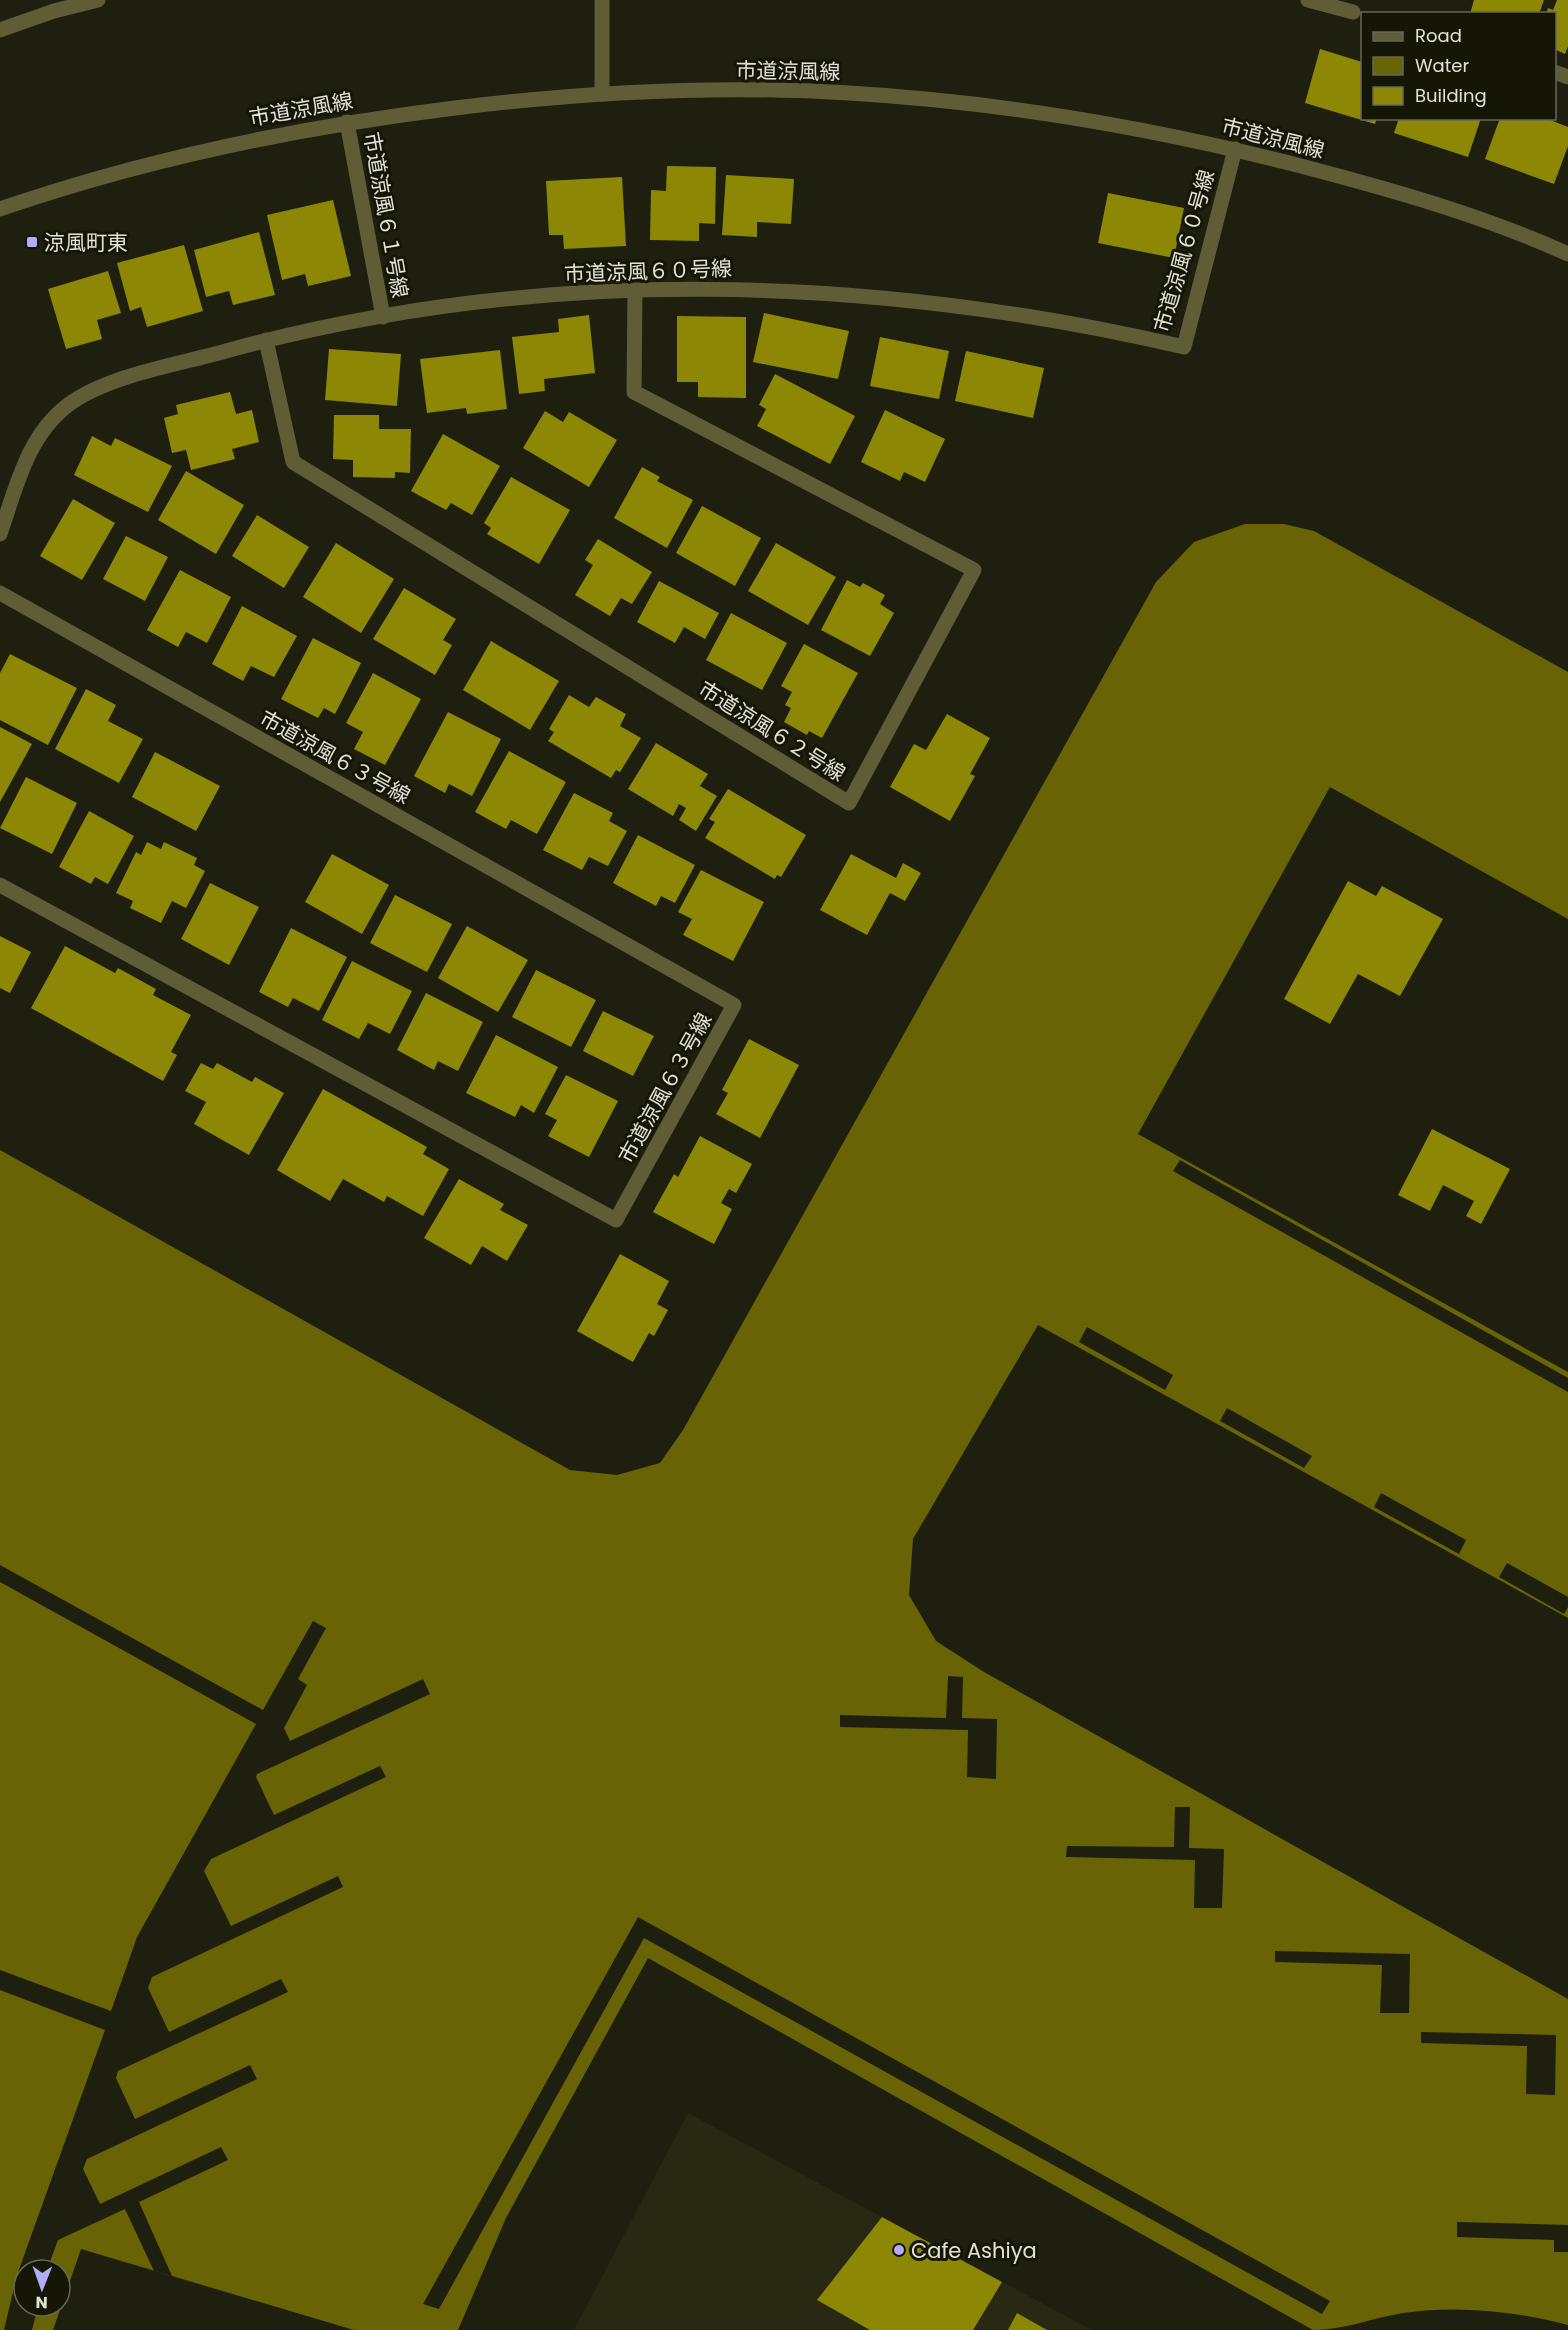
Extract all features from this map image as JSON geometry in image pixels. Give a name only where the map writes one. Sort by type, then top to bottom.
[{"type":"street","points":[[0,30],[54,11],[98,0]]},
{"type":"street","points":[[602,0],[602,94]]},
{"type":"street","points":[[1308,0],[1356,9]]},
{"type":"street","name":"市道涼風線","points":[[0,209],[111,174],[234,142],[348,122],[621,91],[846,92],[972,103],[1158,133],[1235,149],[1450,207],[1568,254]]},
{"type":"street","name":"市道涼風６１号線","points":[[348,122],[383,316]]},
{"type":"street","name":"市道涼風６０号線","points":[[0,534],[33,445],[48,424],[66,406],[98,386],[266,340],[383,316],[477,303],[635,290],[793,290],[939,302],[1107,329],[1184,347],[1235,149]]},
{"type":"street","name":"市道涼風６２号線","points":[[266,340],[293,462],[849,803],[974,570],[634,392],[635,290]]},
{"type":"street","name":"市道涼風６３号線","points":[[0,594],[734,1005],[616,1220],[0,885]]},
{"type":"shaded area","points":[[688,2113],[1092,2330],[574,2330]]},
{"type":"water","points":[[1245,524],[1284,524],[1314,531],[1568,672],[1568,919],[1330,787],[1138,1134],[1568,1372],[1568,1618],[1038,1325],[913,1539],[909,1595],[936,1641],[984,1672],[1568,1999],[1568,2325],[1507,2313],[1445,2310],[1403,2313],[1336,2328],[1313,2330],[648,1958],[506,2218],[458,2330],[354,2330],[81,2249],[72,2275],[72,2258],[12,2258],[12,2318],[57,2318],[53,2330],[0,2330],[0,1150],[570,1470],[617,1475],[660,1463],[683,1430],[1156,582],[1194,542]]},
{"type":"pier","points":[[1180,1160],[1568,1378],[1568,1392],[1173,1171]]},
{"type":"pier","points":[[1087,1327],[1173,1375],[1165,1390],[1079,1342]]},
{"type":"pier","points":[[1227,1408],[1312,1456],[1304,1468],[1220,1421]]},
{"type":"pier","points":[[1381,1493],[1466,1540],[1459,1554],[1374,1507]]},
{"type":"pier","points":[[1507,1563],[1568,1597],[1568,1607],[1564,1614],[1499,1577]]},
{"type":"pier","points":[[0,1565],[263,1710],[313,1621],[326,1628],[298,1679],[307,1685],[284,1728],[290,1741],[423,1679],[430,1694],[257,1774],[256,1777],[274,1815],[380,1766],[386,1777],[211,1859],[204,1871],[231,1926],[338,1876],[343,1887],[152,1977],[148,1988],[169,2032],[281,1979],[288,1992],[118,2071],[116,2078],[135,2119],[250,2065],[257,2079],[87,2159],[83,2169],[100,2204],[221,2147],[228,2160],[139,2202],[172,2276],[154,2271],[125,2209],[58,2240],[51,2258],[23,2258],[105,2030],[0,1990],[0,1970],[111,2011],[137,1937],[256,1724],[0,1582]]},
{"type":"pier","points":[[948,1676],[963,1677],[962,1718],[997,1719],[996,1779],[967,1777],[968,1730],[840,1727],[840,1715],[946,1718]]},
{"type":"pier","points":[[1175,1807],[1190,1807],[1189,1848],[1224,1849],[1222,1908],[1194,1908],[1195,1860],[1066,1857],[1067,1846],[1174,1847]]},
{"type":"pier","points":[[638,1917],[1330,2301],[1322,2314],[644,1938],[439,2309],[423,2304]]},
{"type":"pier","points":[[1275,1951],[1410,1954],[1409,2013],[1380,2013],[1382,1965],[1275,1962]]},
{"type":"pier","points":[[1421,2032],[1556,2035],[1555,2095],[1526,2094],[1527,2046],[1421,2043]]},
{"type":"pier","points":[[1457,2222],[1568,2225],[1568,2252],[1554,2252],[1554,2240],[1457,2237]]},
{"type":"pier","points":[[12,2296],[12,2318],[35,2318],[32,2330],[4,2330]]},
{"type":"building","points":[[1474,0],[1544,0],[1540,12],[1471,12]]},
{"type":"building","points":[[1557,0],[1568,0],[1568,46],[1565,54],[1556,50],[1556,12],[1547,12],[1548,8],[1553,10]]},
{"type":"building","points":[[1320,49],[1361,62],[1361,120],[1305,103]]},
{"type":"building","points":[[1362,120],[1376,120],[1375,124]]},
{"type":"building","points":[[1398,120],[1480,120],[1468,157],[1394,133]]},
{"type":"building","points":[[1499,120],[1550,120],[1568,127],[1568,146],[1554,184],[1485,159]]},
{"type":"building","points":[[667,166],[716,167],[715,224],[699,223],[699,241],[650,240],[651,190],[666,191]]},
{"type":"building","points":[[726,175],[794,179],[791,224],[757,222],[757,237],[722,235]]},
{"type":"building","points":[[622,177],[626,246],[564,249],[563,235],[549,235],[546,181]]},
{"type":"building","points":[[1108,193],[1184,208],[1174,258],[1098,243]]},
{"type":"building","points":[[333,200],[351,276],[308,286],[305,274],[282,280],[267,215]]},
{"type":"building","points":[[259,232],[275,295],[233,305],[229,291],[206,297],[194,250]]},
{"type":"building","points":[[184,245],[203,311],[147,327],[141,307],[130,311],[117,263]]},
{"type":"building","points":[[108,271],[121,313],[97,320],[102,339],[66,349],[48,289]]},
{"type":"building","points":[[764,313],[849,331],[838,379],[753,362]]},
{"type":"building","points":[[589,315],[595,373],[544,379],[545,391],[519,394],[512,337],[559,332],[558,319]]},
{"type":"building","points":[[677,316],[746,317],[746,398],[698,397],[698,382],[677,382]]},
{"type":"building","points":[[880,337],[949,351],[939,399],[870,386]]},
{"type":"building","points":[[329,349],[401,354],[397,406],[325,400]]},
{"type":"building","points":[[500,350],[507,409],[467,414],[466,408],[427,413],[420,359]]},
{"type":"building","points":[[966,351],[1044,368],[1033,418],[955,401]]},
{"type":"building","points":[[775,374],[855,416],[830,464],[757,426],[766,409],[759,405]]},
{"type":"building","points":[[230,392],[236,414],[252,410],[259,442],[232,449],[235,459],[191,470],[186,450],[172,453],[164,418],[178,414],[176,405]]},
{"type":"building","points":[[885,410],[945,439],[925,482],[904,472],[900,481],[861,462]]},
{"type":"building","points":[[545,411],[563,422],[569,412],[617,440],[589,487],[523,448]]},
{"type":"building","points":[[334,415],[379,415],[379,429],[411,429],[410,473],[395,472],[395,478],[353,477],[353,460],[333,459]]},
{"type":"building","points":[[443,434],[500,466],[472,515],[451,503],[446,510],[411,491]]},
{"type":"building","points":[[92,436],[111,446],[115,438],[172,466],[148,512],[74,475]]},
{"type":"building","points":[[642,467],[660,477],[657,481],[693,500],[667,548],[614,518]]},
{"type":"building","points":[[186,471],[244,505],[216,554],[158,520]]},
{"type":"building","points":[[511,477],[570,510],[539,564],[487,534],[491,528],[484,523]]},
{"type":"building","points":[[73,499],[115,523],[82,580],[40,556]]},
{"type":"building","points":[[702,506],[761,538],[735,586],[676,553]]},
{"type":"building","points":[[257,515],[309,547],[284,588],[232,556]]},
{"type":"building","points":[[126,536],[168,557],[145,601],[103,579]]},
{"type":"building","points":[[598,539],[652,572],[632,604],[621,598],[610,616],[575,595],[593,565],[585,560]]},
{"type":"building","points":[[336,543],[394,579],[361,633],[303,597]]},
{"type":"building","points":[[776,543],[836,577],[808,625],[748,591]]},
{"type":"building","points":[[180,570],[231,597],[207,643],[186,632],[178,647],[147,630]]},
{"type":"building","points":[[847,580],[860,587],[863,583],[885,595],[880,604],[894,613],[870,656],[821,630]]},
{"type":"building","points":[[659,581],[719,613],[705,639],[684,627],[675,643],[637,622]]},
{"type":"building","points":[[404,588],[456,619],[443,640],[452,645],[435,675],[373,639]]},
{"type":"building","points":[[242,606],[297,636],[274,677],[251,666],[243,681],[212,664]]},
{"type":"building","points":[[731,613],[787,643],[762,690],[706,660]]},
{"type":"building","points":[[313,638],[361,663],[335,714],[324,708],[318,718],[281,699]]},
{"type":"building","points":[[491,641],[559,681],[530,730],[463,690]]},
{"type":"building","points":[[804,644],[858,673],[822,738],[809,731],[807,735],[784,722],[791,708],[785,705],[792,692],[781,686]]},
{"type":"building","points":[[10,654],[77,688],[48,745],[0,720],[0,673]]},
{"type":"building","points":[[373,673],[421,699],[385,765],[354,749],[363,732],[346,723]]},
{"type":"building","points":[[86,689],[116,705],[108,721],[143,739],[119,783],[55,749]]},
{"type":"building","points":[[569,695],[589,707],[596,697],[626,714],[620,726],[641,738],[620,772],[616,770],[611,778],[548,741],[554,732],[549,729]]},
{"type":"building","points":[[448,712],[501,739],[472,796],[449,784],[445,793],[414,776]]},
{"type":"building","points":[[947,714],[990,738],[970,774],[975,776],[950,821],[890,787],[914,744],[926,750]]},
{"type":"building","points":[[0,727],[32,744],[0,802]]},
{"type":"building","points":[[656,743],[708,774],[700,786],[717,796],[696,831],[679,820],[686,808],[679,804],[673,816],[628,789]]},
{"type":"building","points":[[509,751],[566,782],[537,834],[511,820],[506,829],[475,812]]},
{"type":"building","points":[[155,752],[220,786],[196,831],[132,797]]},
{"type":"building","points":[[26,777],[77,803],[52,854],[0,828]]},
{"type":"building","points":[[728,789],[806,835],[781,877],[777,875],[775,879],[705,838],[715,822],[709,819]]},
{"type":"building","points":[[574,793],[613,813],[609,821],[627,831],[608,866],[589,857],[582,870],[543,850]]},
{"type":"building","points":[[89,811],[134,836],[108,884],[95,877],[91,884],[59,867]]},
{"type":"building","points":[[638,835],[695,865],[675,903],[661,896],[656,906],[613,883]]},
{"type":"building","points":[[147,842],[161,849],[164,842],[197,858],[194,865],[205,871],[186,908],[172,901],[161,923],[130,908],[133,901],[116,893],[136,852],[141,855]]},
{"type":"building","points":[[332,854],[389,885],[362,934],[305,902]]},
{"type":"building","points":[[851,854],[896,878],[903,863],[921,873],[905,901],[890,893],[867,935],[820,910]]},
{"type":"building","points":[[701,870],[764,902],[733,961],[683,935],[692,919],[678,912]]},
{"type":"building","points":[[1348,881],[1376,896],[1382,886],[1443,919],[1400,996],[1358,974],[1330,1024],[1284,999]]},
{"type":"building","points":[[210,883],[259,907],[229,965],[181,939]]},
{"type":"building","points":[[395,895],[452,924],[427,972],[370,943]]},
{"type":"building","points":[[467,926],[528,960],[498,1012],[438,978]]},
{"type":"building","points":[[291,928],[347,957],[319,1011],[293,998],[288,1007],[259,992]]},
{"type":"building","points":[[0,936],[31,952],[10,993],[0,988]]},
{"type":"building","points":[[65,946],[115,973],[118,968],[156,989],[153,995],[191,1015],[171,1052],[177,1055],[163,1081],[31,1008]]},
{"type":"building","points":[[352,961],[412,991],[390,1034],[368,1023],[359,1039],[322,1020]]},
{"type":"building","points":[[536,970],[596,1000],[571,1047],[512,1017]]},
{"type":"building","points":[[426,993],[483,1022],[458,1071],[438,1061],[434,1070],[397,1050]]},
{"type":"building","points":[[603,1011],[654,1036],[633,1076],[583,1051]]},
{"type":"building","points":[[496,1035],[558,1067],[534,1113],[521,1105],[515,1117],[466,1093]]},
{"type":"building","points":[[749,1039],[799,1065],[760,1138],[716,1114],[728,1093],[722,1090]]},
{"type":"building","points":[[201,1063],[213,1069],[217,1063],[252,1082],[255,1077],[284,1093],[249,1155],[194,1124],[206,1102],[185,1091]]},
{"type":"building","points":[[566,1075],[618,1101],[589,1157],[548,1136],[557,1120],[545,1114]]},
{"type":"building","points":[[323,1089],[427,1147],[423,1154],[449,1169],[423,1216],[387,1196],[384,1202],[343,1179],[330,1201],[277,1170]]},
{"type":"building","points":[[1432,1129],[1510,1169],[1481,1224],[1466,1216],[1474,1201],[1443,1185],[1430,1211],[1398,1195]]},
{"type":"building","points":[[700,1136],[752,1164],[736,1193],[729,1189],[721,1203],[732,1209],[714,1244],[653,1212],[674,1174],[678,1177]]},
{"type":"building","points":[[459,1179],[504,1204],[500,1210],[528,1225],[507,1261],[482,1246],[471,1265],[424,1238]]},
{"type":"building","points":[[620,1254],[669,1281],[657,1304],[668,1310],[654,1336],[649,1333],[633,1362],[577,1331]]},
{"type":"building","name":"Cafe Ashiya","points":[[882,2217],[1002,2282],[973,2330],[870,2330],[817,2300]]},
{"type":"building","points":[[1017,2313],[1047,2330],[1008,2330]]},
{"type":"place","name":"涼風町東","points":[[32,242]]},
{"type":"place","name":"Cafe Ashiya","points":[[899,2250]]}]
